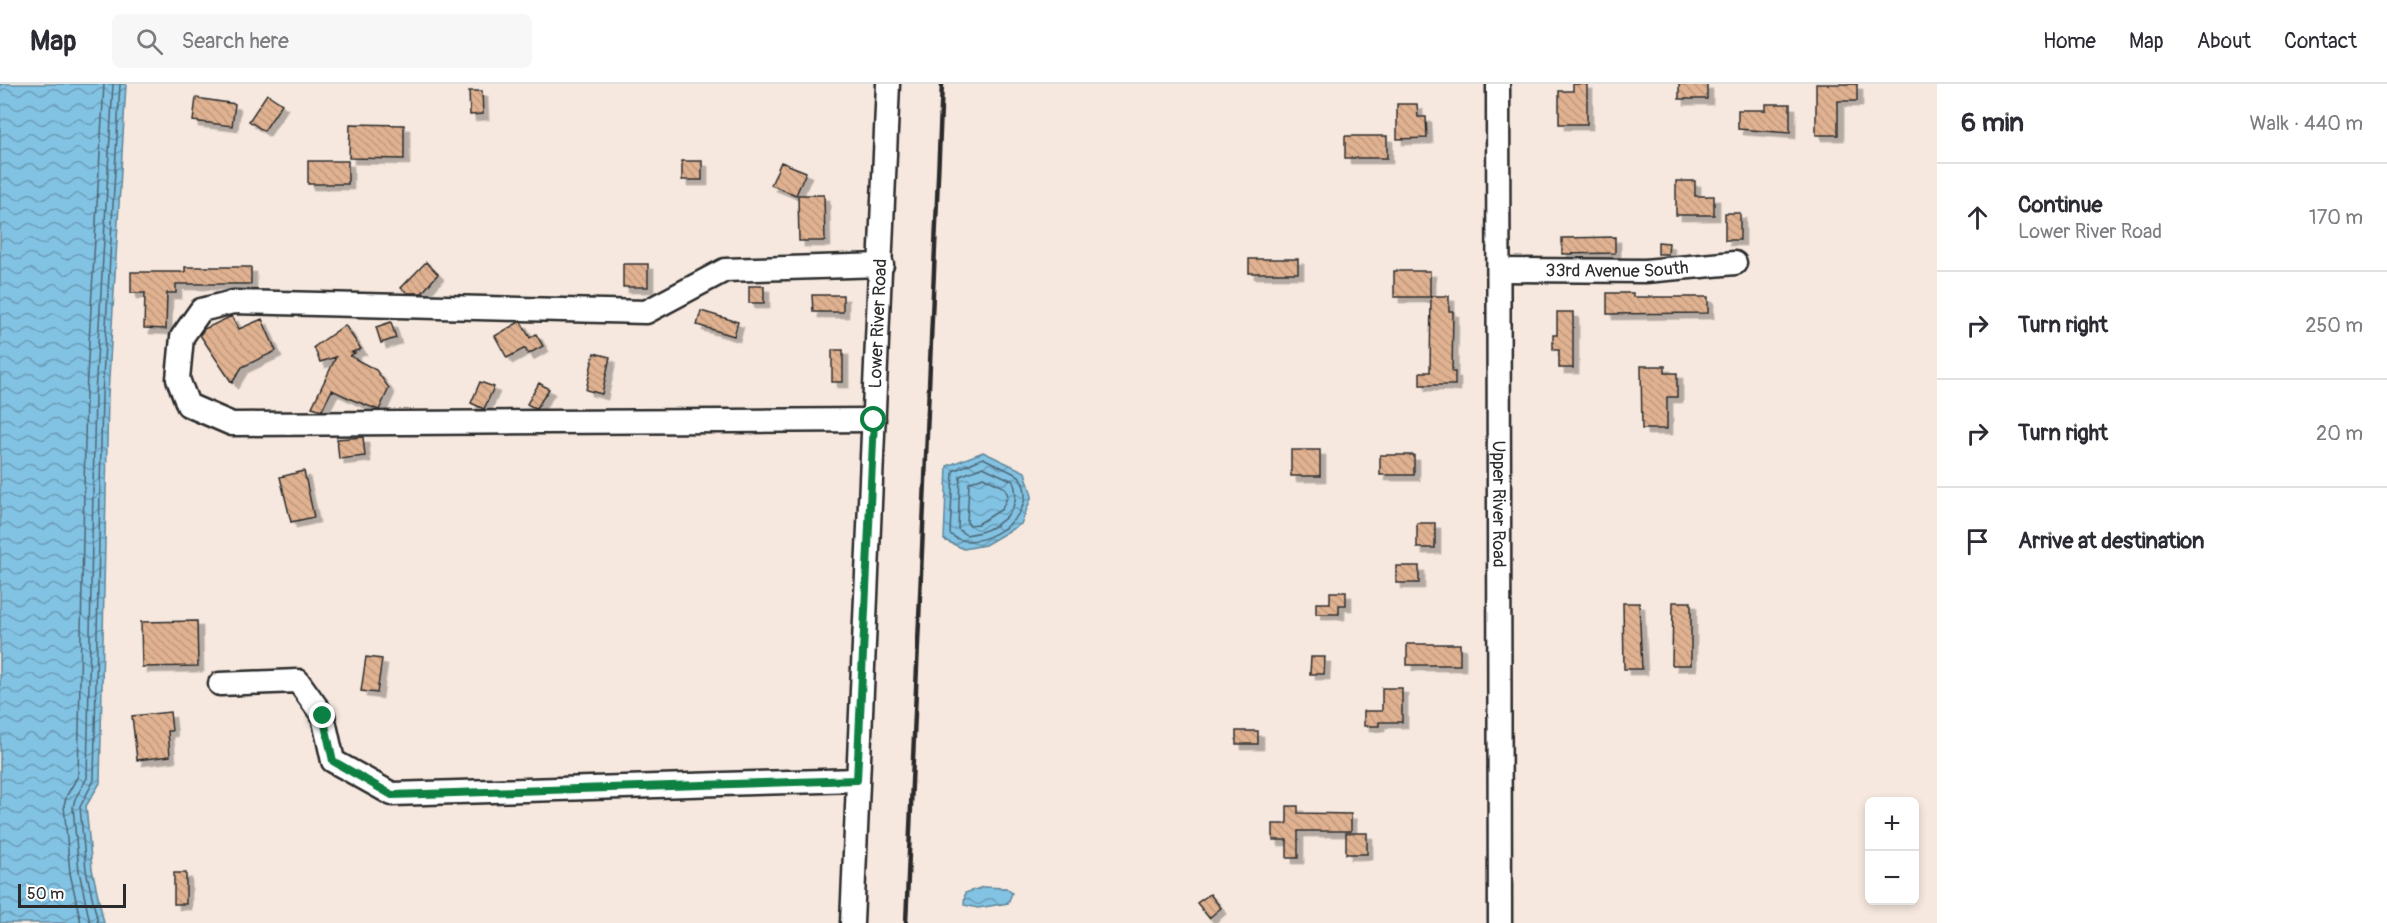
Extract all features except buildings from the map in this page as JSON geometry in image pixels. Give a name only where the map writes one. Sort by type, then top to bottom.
[{"type":"street","name":"Lower River Road","points":[[852,923],[882,266],[888,84]]},
{"type":"street","name":"Upper River Road","points":[[1498,84],[1500,923]]},
{"type":"street","name":"33rd Avenue South","points":[[1499,270],[1644,271],[1736,263]]},
{"type":"street","points":[[874,420],[232,424],[188,405],[178,378],[183,337],[201,310],[233,302],[646,312],[725,270],[882,266]]},
{"type":"street","points":[[220,684],[298,681],[323,716],[333,761],[392,795],[857,780]]},
{"type":"water","points":[[0,84],[126,84],[108,395],[100,783],[86,806],[92,869],[104,923],[0,923]]},
{"type":"water","points":[[983,452],[1025,472],[1032,496],[1021,524],[985,545],[964,549],[944,540],[947,466]]},
{"type":"water","points":[[983,887],[1006,888],[1012,893],[1008,903],[978,908],[964,905],[965,893]]},
{"type":"railway","points":[[906,923],[942,84]]},
{"type":"route","points":[[323,716],[333,761],[392,795],[857,780],[874,420]]}]
